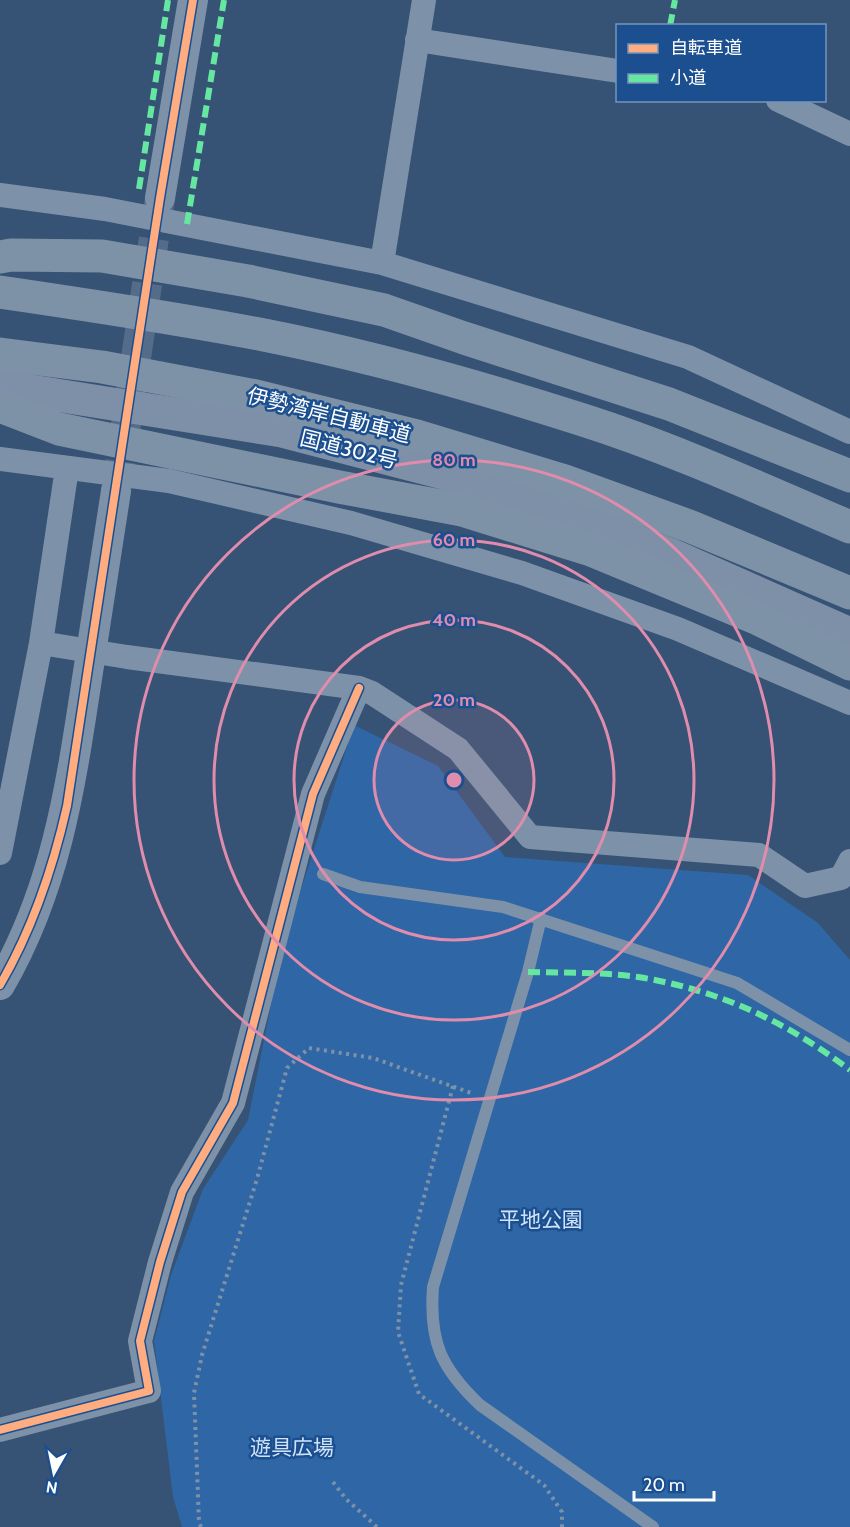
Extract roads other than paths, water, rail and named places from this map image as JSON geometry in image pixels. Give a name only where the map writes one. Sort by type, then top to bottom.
[{"type":"highway","points":[[0,257],[11,255],[102,256],[248,281],[384,310],[669,404],[850,476]]},
{"type":"highway","points":[[0,287],[126,303],[305,340],[448,374],[592,416],[850,520]]},
{"type":"highway","points":[[0,292],[111,308],[267,336],[429,374],[582,420],[708,466],[850,527]]},
{"type":"highway","name":"伊勢湾岸自動車道","points":[[0,354],[102,367],[256,396],[417,436],[564,481],[679,522],[850,592]]},
{"type":"highway","name":"国道302号","points":[[0,386],[282,431],[474,481],[672,555],[850,634]]},
{"type":"highway","points":[[0,406],[59,429],[462,510],[591,550],[756,618],[850,664]]},
{"type":"street","points":[[160,198],[193,0]]},
{"type":"street","points":[[382,263],[423,0]]},
{"type":"street","points":[[417,40],[616,71]]},
{"type":"street","points":[[781,102],[850,134]]},
{"type":"street","points":[[0,195],[105,209],[382,263],[688,357],[850,432]]},
{"type":"street","points":[[0,459],[169,480],[351,523],[522,573],[678,629],[850,703]]},
{"type":"street","points":[[0,853],[41,643],[67,468]]},
{"type":"street","points":[[0,985],[9,970],[46,883],[63,826],[116,491]]},
{"type":"street","points":[[41,643],[127,657],[360,688],[372,693],[458,749],[530,837],[759,855],[805,886],[841,878],[850,861]]},
{"type":"street","points":[[0,1430],[149,1391],[140,1341],[160,1262],[182,1192],[233,1103],[313,794],[360,688]]},
{"type":"lane","points":[[323,874],[360,887],[503,907],[737,983],[850,1050]]},
{"type":"lane","points":[[541,918],[528,972],[433,1287],[431,1313],[435,1340],[443,1360],[459,1385],[480,1405],[653,1527]]},
{"type":"tunnel","points":[[116,491],[160,198]]},
{"type":"park label","name":"平地公園","points":[[541,1219]]},
{"type":"park label","name":"遊具広場","points":[[292,1447]]}]
